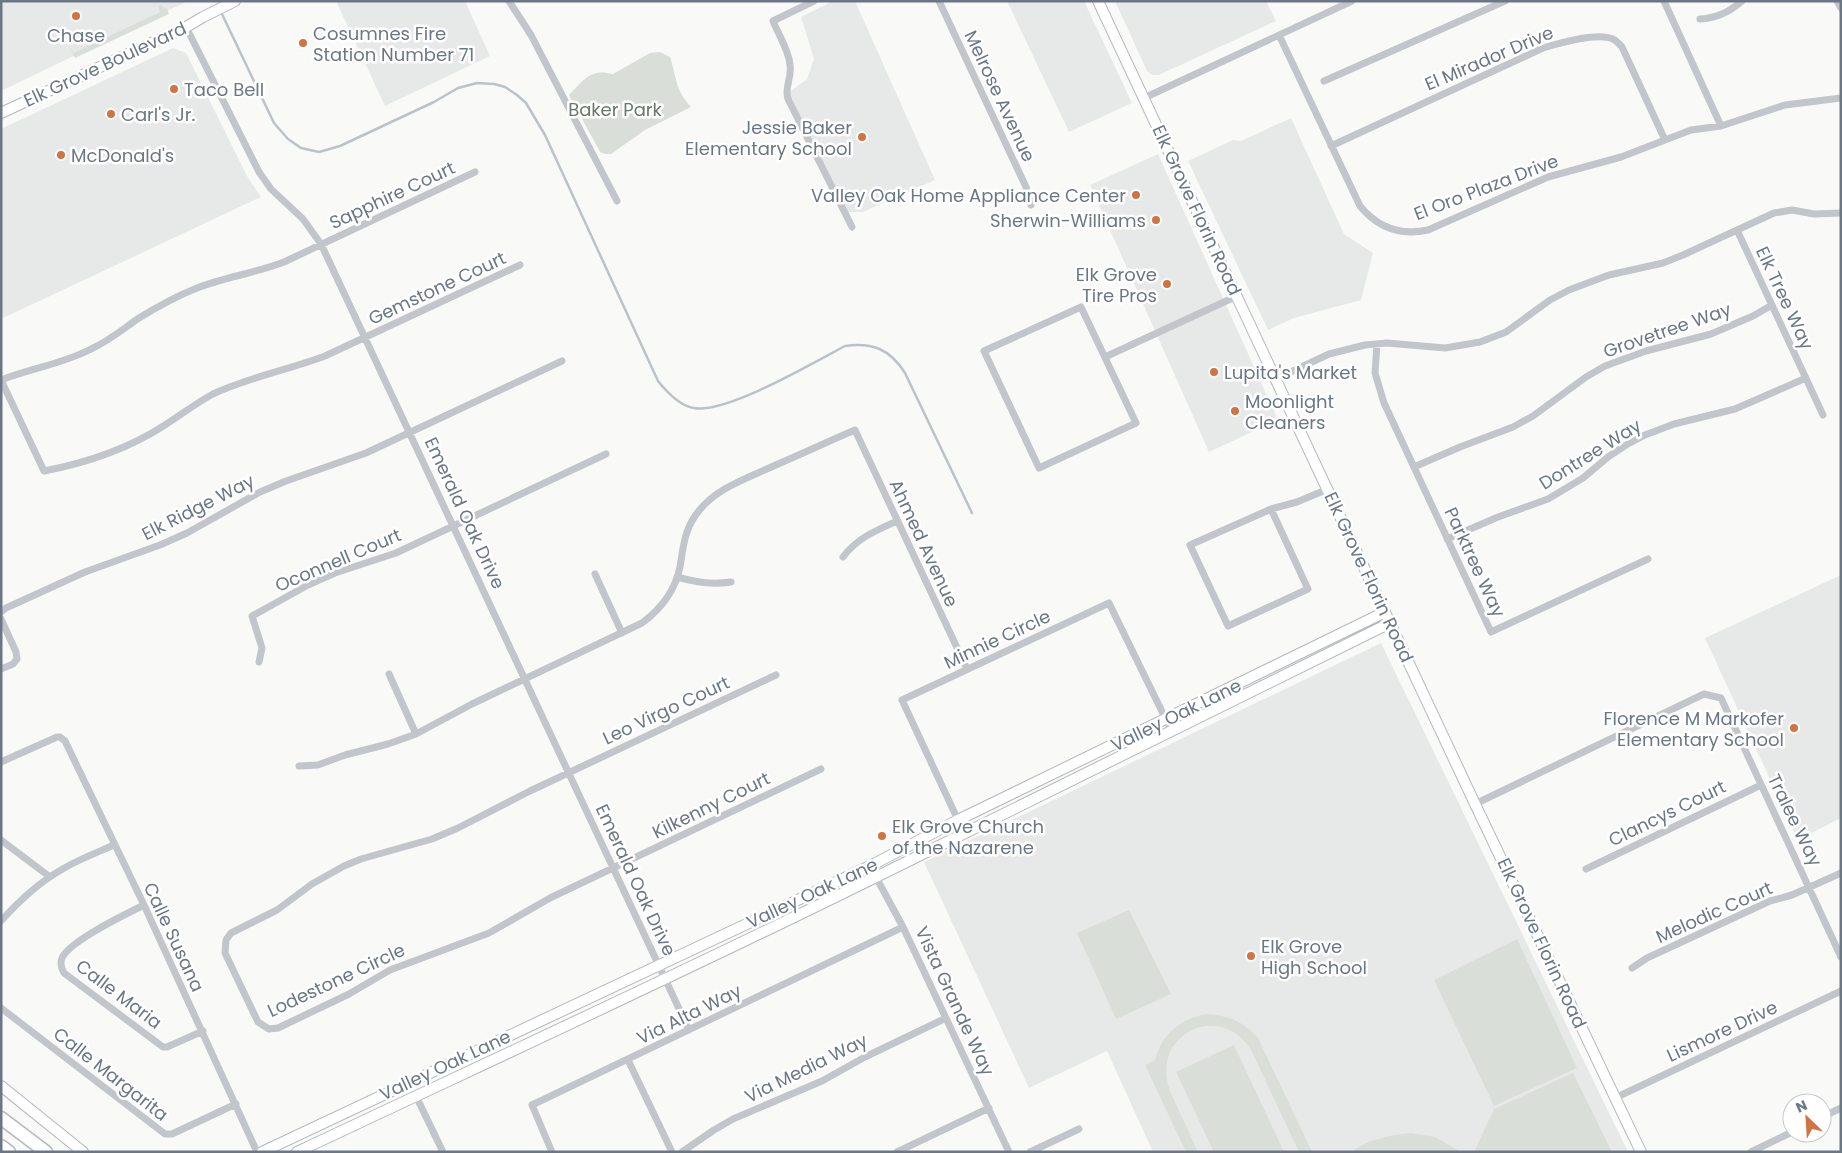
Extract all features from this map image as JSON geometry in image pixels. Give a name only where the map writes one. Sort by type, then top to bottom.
[{"type":"highway","points":[[1,1118],[46,1152]]},
{"type":"highway","points":[[1,1146],[9,1152]]},
{"type":"street","name":"Elk Grove Boulevard","points":[[1,113],[186,27],[235,1]]},
{"type":"street","points":[[509,1],[531,35],[617,201]]},
{"type":"street","points":[[814,1],[772,21],[789,58],[790,81],[786,93],[788,99],[852,227]]},
{"type":"street","name":"Melrose Avenue","points":[[939,1],[1026,187],[1031,205]]},
{"type":"street","name":"Elk Grove Florin Road","points":[[1098,1],[1475,804],[1642,1152]]},
{"type":"street","points":[[1144,98],[1352,1]]},
{"type":"street","points":[[1324,81],[1505,1]]},
{"type":"street","points":[[1664,1],[1721,126]]},
{"type":"street","points":[[1700,19],[1719,16],[1728,12],[1742,1]]},
{"type":"street","points":[[1838,1],[1841,8]]},
{"type":"street","name":"Emerald Oak Drive","points":[[186,27],[259,172],[271,189],[303,219],[322,244],[690,1030]]},
{"type":"street","name":"El Oro Plaza Drive","points":[[1279,35],[1355,197],[1366,213],[1381,225],[1390,229],[1409,232],[1428,230],[1548,177],[1621,157],[1691,130],[1721,126],[1785,105],[1841,98]]},
{"type":"street","name":"El Mirador Drive","points":[[1331,146],[1543,48],[1571,40],[1600,37],[1613,39],[1622,47],[1665,140]]},
{"type":"street","name":"Sapphire Court","points":[[1,380],[20,372],[71,358],[90,350],[157,308],[196,289],[276,265],[475,172]]},
{"type":"street","points":[[1276,379],[1329,354],[1347,349],[1377,344],[1406,344],[1444,348],[1480,342],[1506,332],[1550,300],[1576,287],[1609,275],[1662,263],[1783,210],[1819,214],[1841,213]]},
{"type":"street","name":"Elk Tree Way","points":[[1737,230],[1823,415]]},
{"type":"street","name":"Gemstone Court","points":[[1,380],[44,470],[75,464],[113,452],[146,436],[211,395],[232,386],[305,364],[366,338],[520,265]]},
{"type":"street","points":[[1105,357],[1237,296]]},
{"type":"street","name":"Grovetree Way","points":[[1414,467],[1460,446],[1513,427],[1533,416],[1586,377],[1612,363],[1646,351],[1711,334],[1772,305]]},
{"type":"street","points":[[1081,307],[1105,357],[1136,423],[1039,468],[984,351],[1081,307]]},
{"type":"street","name":"Parktree Way","points":[[1377,344],[1374,364],[1379,393],[1491,632],[1648,559]]},
{"type":"street","name":"Elk Ridge Way","points":[[1,612],[85,572],[160,546],[260,492],[351,459],[562,360]]},
{"type":"street","name":"Dontree Way","points":[[1448,539],[1498,517],[1548,499],[1583,478],[1620,449],[1645,435],[1674,424],[1735,409],[1806,378]]},
{"type":"street","name":"Ahmed Avenue","points":[[677,577],[682,547],[688,527],[699,510],[713,496],[731,485],[855,430],[966,670]]},
{"type":"street","points":[[454,526],[606,454]]},
{"type":"street","points":[[1271,509],[1308,588],[1228,626],[1190,545],[1271,509],[1297,502],[1328,489]]},
{"type":"street","points":[[843,557],[864,537],[897,520]]},
{"type":"street","name":"Oconnell Court","points":[[259,662],[262,648],[252,616],[308,585],[396,553],[454,526]]},
{"type":"street","points":[[595,574],[622,633]]},
{"type":"street","points":[[299,766],[318,765],[416,734],[642,623],[658,610],[670,593],[677,577],[705,584],[731,582]]},
{"type":"street","name":"Minnie Circle","points":[[964,833],[902,700],[1109,603],[1171,730]]},
{"type":"street","name":"Valley Oak Lane","points":[[262,1152],[870,866],[958,820],[1385,612]]},
{"type":"street","points":[[1,620],[16,652],[17,659],[12,664],[1,669]]},
{"type":"street","name":"Valley Oak Lane","points":[[297,1152],[875,878],[1390,623]]},
{"type":"street","points":[[389,674],[416,734]]},
{"type":"street","name":"Leo Virgo Court","points":[[569,772],[776,675]]},
{"type":"street","name":"Tralee Way","points":[[1475,804],[1704,694],[1721,698],[1841,957]]},
{"type":"street","name":"Calle Susana","points":[[1,762],[57,737],[65,741],[144,905],[257,1152]]},
{"type":"street","name":"Kilkenny Court","points":[[614,868],[821,769]]},
{"type":"street","name":"Lodestone Circle","points":[[569,772],[458,828],[432,839],[361,859],[344,866],[312,884],[277,910],[231,933],[226,940],[224,949],[237,978],[258,1022],[264,1028],[274,1029],[349,994],[390,970],[489,933],[550,898],[614,868]]},
{"type":"street","name":"Clancys Court","points":[[1586,869],[1761,785]]},
{"type":"street","points":[[1,840],[50,877]]},
{"type":"street","points":[[1,920],[21,900],[62,869],[114,845]]},
{"type":"street","name":"Vista Grande Way","points":[[870,866],[904,927],[1009,1152]]},
{"type":"street","name":"Melodic Court","points":[[1632,968],[1647,958],[1770,901],[1810,887],[1841,873]]},
{"type":"street","name":"Calle Maria","points":[[144,905],[89,934],[64,954],[61,964],[62,970],[163,1046],[167,1047],[202,1032]]},
{"type":"street","name":"Via Alta Way","points":[[552,1152],[532,1106],[904,927]]},
{"type":"street","name":"Lismore Drive","points":[[1615,1098],[1841,991]]},
{"type":"street","name":"Calle Margarita","points":[[1,1008],[165,1134],[172,1134],[236,1104]]},
{"type":"street","name":"Via Media Way","points":[[682,1152],[733,1119],[822,1081],[864,1057],[946,1018]]},
{"type":"street","points":[[628,1060],[672,1152]]},
{"type":"street","points":[[409,1082],[442,1150],[434,1152]]},
{"type":"street","points":[[1,1086],[83,1152]]},
{"type":"street","points":[[897,1152],[989,1108]]},
{"type":"street","points":[[1030,1152],[1079,1129]]},
{"type":"street","points":[[1750,1152],[1782,1137]]},
{"type":"shaded area","points":[[1,1],[188,1],[1,91]]},
{"type":"shaded area","points":[[336,1],[465,1],[490,56],[385,106]]},
{"type":"shaded area","name":"Jessie Baker Elementary School","points":[[833,1],[855,1],[935,180],[863,212],[846,212],[788,93],[807,79],[814,59],[801,17]]},
{"type":"shaded area","points":[[1007,1],[1084,1],[1132,103],[1069,132]]},
{"type":"shaded area","points":[[1115,1],[1266,1],[1276,21],[1159,75],[1152,75],[1147,71]]},
{"type":"shaded area","points":[[173,48],[186,53],[247,176],[261,197],[1,319],[1,129]]},
{"type":"shaded area","points":[[1291,118],[1344,234],[1373,253],[1361,300],[1294,318],[1268,330],[1188,161],[1233,140],[1241,141]]},
{"type":"shaded area","points":[[1158,154],[1278,420],[1209,452],[1090,185]]},
{"type":"shaded area","name":"Florence M Markofer Elementary School","points":[[1841,575],[1841,818],[1798,840],[1705,638]]},
{"type":"shaded area","name":"Elk Grove High School","points":[[1381,643],[1628,1152],[1153,1152],[1107,1051],[1029,1088],[924,862]]},
{"type":"green space","points":[[160,5],[167,9],[169,14],[75,58],[70,47],[74,53],[160,12],[158,6]]},
{"type":"green space","name":"Baker Park","points":[[660,52],[670,57],[679,89],[691,107],[645,130],[611,154],[600,152],[569,95],[583,80],[593,74],[613,74],[650,53]]},
{"type":"green space","points":[[1129,910],[1171,994],[1116,1019],[1077,933]]},
{"type":"green space","points":[[1517,939],[1577,1068],[1494,1106],[1434,980]]},
{"type":"green space","points":[[1206,1014],[1235,1020],[1258,1038],[1312,1152],[1299,1152],[1252,1052],[1239,1036],[1224,1028],[1207,1026],[1192,1030],[1179,1040],[1170,1053],[1166,1071],[1170,1091],[1198,1152],[1186,1152],[1145,1065],[1155,1060],[1162,1043],[1173,1029],[1188,1020]]},
{"type":"green space","points":[[1234,1045],[1284,1152],[1214,1152],[1176,1072]]},
{"type":"green space","points":[[1573,1073],[1612,1152],[1474,1152],[1494,1109]]},
{"type":"green space","points":[[1411,1133],[1435,1137],[1461,1152],[1351,1152],[1380,1138]]},
{"type":"waterway","points":[[221,12],[274,123],[288,139],[301,148],[319,152],[340,146],[434,102],[458,88],[477,83],[505,87],[517,95],[526,103],[545,135],[658,381],[669,393],[689,407],[708,408],[747,396],[792,375],[845,346],[864,345],[880,349],[893,358],[905,373],[972,513]]},
{"type":"place","name":"Chase","points":[[76,16]]},
{"type":"place","name":"Cosumnes Fire Station Number 71","points":[[303,43]]},
{"type":"place","name":"Taco Bell","points":[[174,89]]},
{"type":"place","name":"Carl's Jr.","points":[[111,114]]},
{"type":"place","name":"Jessie Baker Elementary School","points":[[862,137]]},
{"type":"place","name":"McDonald's","points":[[61,155]]},
{"type":"place","name":"Valley Oak Home Appliance Center","points":[[1136,195]]},
{"type":"place","name":"Sherwin-Williams","points":[[1156,220]]},
{"type":"place","name":"Elk Grove Tire Pros","points":[[1167,284]]},
{"type":"place","name":"Lupita's Market","points":[[1214,372]]},
{"type":"place","name":"Moonlight Cleaners","points":[[1235,411]]},
{"type":"place","name":"Florence M Markofer Elementary School","points":[[1794,728]]},
{"type":"place","name":"Elk Grove Church of the Nazarene","points":[[882,836]]},
{"type":"place","name":"Elk Grove High School","points":[[1251,956]]}]
